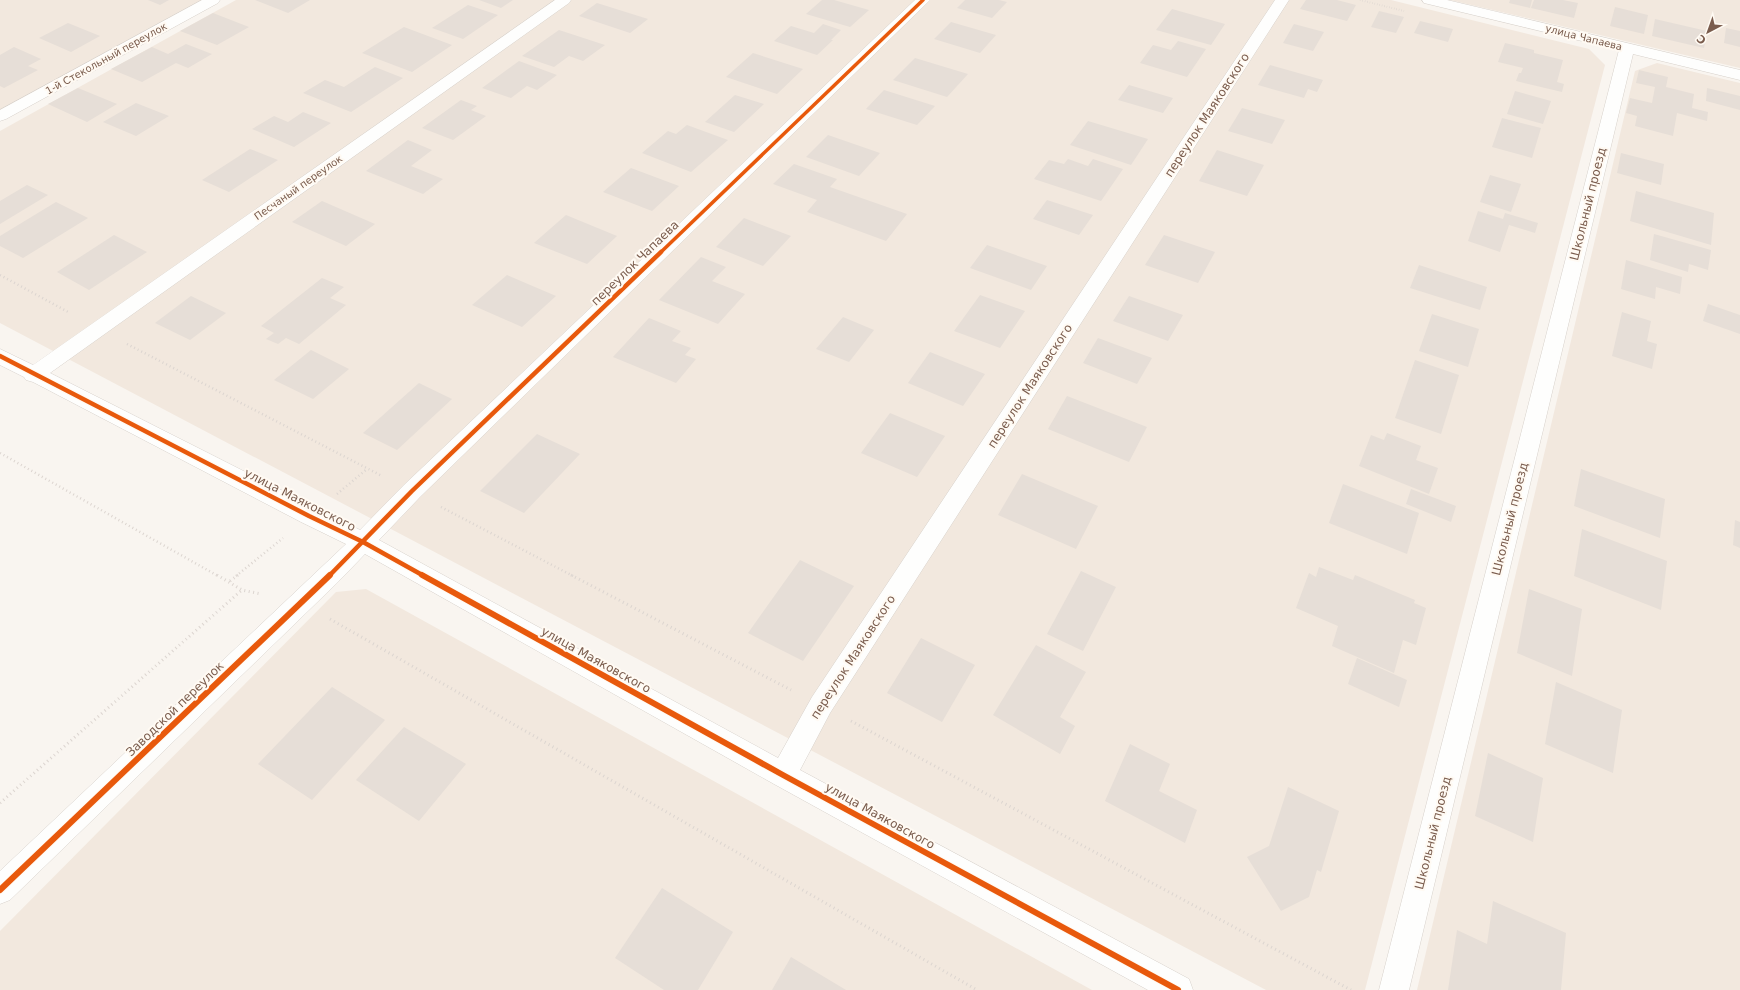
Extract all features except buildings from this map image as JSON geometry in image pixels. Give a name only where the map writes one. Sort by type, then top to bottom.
[{"type":"street","name":"1-й Стекольный переулок","points":[[0,116],[212,0]]},
{"type":"street","name":"Песчаный переулок","points":[[34,375],[564,0]]},
{"type":"street","name":"переулок Чапаева","points":[[363,542],[412,492],[923,0]]},
{"type":"street","name":"переулок Маяковского","points":[[783,775],[821,705],[1282,0]]},
{"type":"street","name":"улица Чапаева","points":[[1429,0],[1740,75]]},
{"type":"street","name":"Школьный проезд","points":[[1394,990],[1627,48]]},
{"type":"street","name":"улица Маяковского","points":[[0,356],[302,513],[363,542],[783,775],[1178,990]]},
{"type":"street","name":"Заводской переулок","points":[[0,890],[363,542]]},
{"type":"path","points":[[0,275],[821,705],[1350,990]]},
{"type":"path","points":[[0,453],[189,558],[242,590],[301,603],[978,990]]},
{"type":"path","points":[[0,803],[242,590]]},
{"type":"shaded area","points":[[0,0],[211,0],[0,115]]},
{"type":"shaded area","points":[[236,0],[1391,0],[1589,49],[1605,65],[1365,990],[1266,990],[0,323],[0,131]]},
{"type":"shaded area","points":[[1450,0],[1740,0],[1740,68]]},
{"type":"shaded area","points":[[1657,63],[1740,83],[1740,990],[1417,990],[1635,71]]},
{"type":"shaded area","points":[[366,589],[1092,990],[0,990],[0,931],[336,592]]},
{"type":"cycle path","points":[[0,890],[330,575],[412,491],[923,0]]},
{"type":"cycle path","points":[[0,356],[309,516],[363,542],[783,775],[1178,990]]}]
